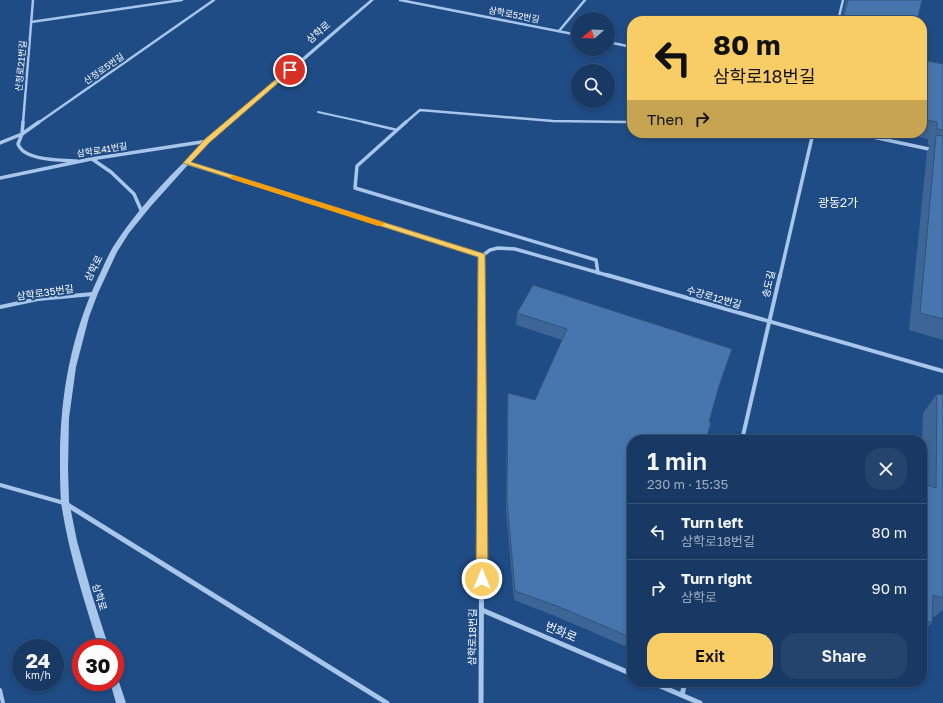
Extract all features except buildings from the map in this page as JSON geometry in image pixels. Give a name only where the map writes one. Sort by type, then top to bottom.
[{"type":"street","name":"산정로21번길","points":[[33,0],[22,134],[18,142],[18,146],[22,153],[43,159],[77,161]]},
{"type":"street","points":[[32,22],[182,0]]},
{"type":"street","name":"산정로5번길","points":[[0,143],[22,134],[214,0]]},
{"type":"street","name":"삼학로","points":[[101,639],[79,568],[66,503],[64,441],[69,383],[79,334],[93,294],[116,247],[142,212],[187,163],[208,141],[372,0]]},
{"type":"street","name":"삼학로52번길","points":[[400,0],[571,34]]},
{"type":"street","points":[[558,31],[585,0]]},
{"type":"street","points":[[839,16],[843,0]]},
{"type":"street","points":[[615,43],[627,46]]},
{"type":"street","points":[[598,273],[596,260],[355,188],[357,166],[420,110],[553,121],[627,121]]},
{"type":"street","name":"송도길","points":[[743,435],[812,138]]},
{"type":"street","points":[[877,138],[943,152]]},
{"type":"street","name":"삼학로41번길","points":[[0,178],[77,161],[208,141]]},
{"type":"street","points":[[91,159],[111,172],[134,194],[142,212]]},
{"type":"street","points":[[187,163],[482,256]]},
{"type":"street","name":"수강로12번길","points":[[482,256],[489,249],[516,249],[943,371]]},
{"type":"street","name":"삼학로18번길","points":[[481,703],[482,256]]},
{"type":"street","name":"삼학로35번길","points":[[0,307],[38,299],[93,294]]},
{"type":"street","points":[[66,503],[387,703]]},
{"type":"street","name":"번화로","points":[[482,610],[627,672]]},
{"type":"street","points":[[664,687],[700,703]]},
{"type":"street","points":[[682,695],[684,687]]},
{"type":"street","points":[[118,691],[121,703]]},
{"type":"lane","points":[[318,112],[397,130]]},
{"type":"lane","points":[[0,485],[66,503]]},
{"type":"lane","points":[[0,690],[2,703]]},
{"type":"slow traffic","points":[[233,178],[380,224]]},
{"type":"district","name":"광동2가","points":[[838,203]]},
{"type":"route","points":[[290,70],[208,141],[187,163],[482,256],[482,579]]}]
